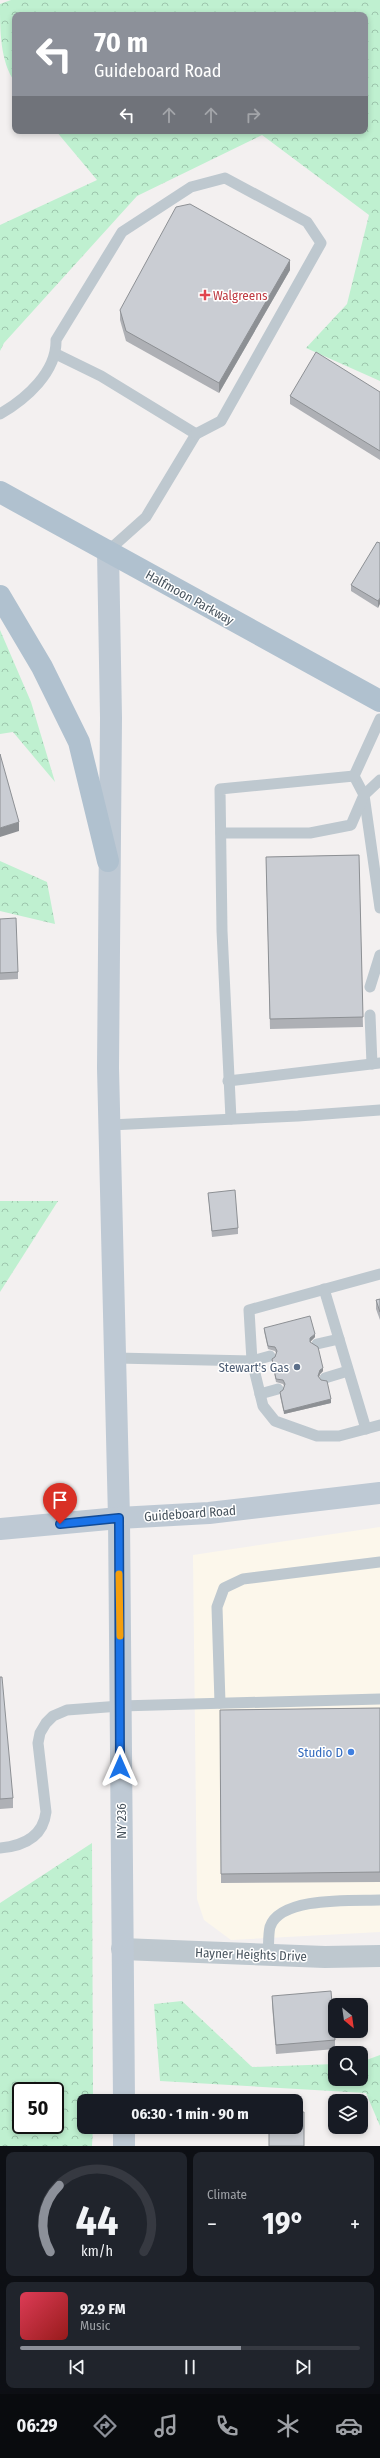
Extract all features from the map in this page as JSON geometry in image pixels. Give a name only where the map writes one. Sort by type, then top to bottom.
[{"type":"main road","name":"Halfmoon Parkway","points":[[0,492],[380,701]]},
{"type":"main road","name":"NY 236","points":[[108,551],[111,718],[108,861],[110,1125],[119,1518],[124,2094]]},
{"type":"main road","points":[[0,596],[42,667],[79,742],[108,861]]},
{"type":"main road","name":"Guideboard Road","points":[[0,1529],[119,1518],[210,1513],[380,1492]]},
{"type":"main road","points":[[124,2134],[124,2146]]},
{"type":"street","name":"Hayner Heights Drive","points":[[122,1949],[380,1956]]},
{"type":"lane","points":[[0,414],[35,389],[56,354],[56,340],[122,232],[191,187],[225,178],[307,222],[321,243],[221,421],[196,434],[146,517],[108,551]]},
{"type":"lane","points":[[56,354],[101,376],[196,434]]},
{"type":"lane","points":[[354,776],[380,719]]},
{"type":"lane","points":[[354,776],[364,795],[380,908]]},
{"type":"lane","points":[[231,1119],[222,931],[220,789],[354,776]]},
{"type":"lane","points":[[221,833],[310,833],[351,825],[364,795],[380,780]]},
{"type":"lane","points":[[370,987],[380,956]]},
{"type":"lane","points":[[228,1081],[376,1064],[370,1015]]},
{"type":"lane","points":[[110,1125],[380,1110]]},
{"type":"lane","points":[[380,1274],[249,1310],[252,1361],[263,1406],[275,1421],[291,1428],[317,1436],[339,1436],[380,1425]]},
{"type":"lane","points":[[324,1289],[366,1429]]},
{"type":"lane","points":[[317,1344],[339,1338]]},
{"type":"lane","points":[[116,1358],[252,1361],[270,1356]]},
{"type":"lane","points":[[325,1378],[348,1372]]},
{"type":"lane","points":[[260,1394],[278,1389]]},
{"type":"lane","points":[[220,1703],[217,1607],[224,1588],[243,1579],[380,1562]]},
{"type":"lane","points":[[0,1848],[21,1845],[38,1833],[45,1821],[46,1812],[38,1743],[40,1733],[46,1723],[53,1716],[66,1710],[120,1706],[380,1699]]},
{"type":"lane","points":[[268,1954],[270,1926],[278,1916],[290,1908],[306,1904],[380,1900]]},
{"type":"shaded area","points":[[380,1527],[380,1932],[231,1940],[204,1920],[197,1899],[193,1555]]},
{"type":"green space","points":[[11,0],[380,0],[380,381],[306,348],[347,304],[369,215],[262,135],[137,196],[4,343],[0,351],[0,225],[97,180],[59,134],[368,134],[368,12],[12,12],[12,77],[6,65],[2,45],[0,4]]},
{"type":"green space","points":[[0,630],[31,702],[55,782],[13,732],[0,734]]},
{"type":"green space","points":[[0,861],[47,882],[55,924],[0,911]]},
{"type":"green space","points":[[0,1201],[58,1201],[0,1292]]},
{"type":"green space","points":[[92,1843],[93,2094],[77,2094],[77,2134],[93,2134],[92,2146],[0,2146],[0,1903]]},
{"type":"green space","points":[[182,2001],[252,2067],[328,2064],[328,2086],[368,2086],[368,2059],[380,2055],[380,2126],[368,2098],[368,2094],[366,2093],[160,2081],[154,2004]]},
{"type":"building","name":"Walgreens","points":[[190,204],[290,260],[219,383],[126,331],[120,310],[176,207]]},
{"type":"building","points":[[316,352],[380,392],[380,451],[290,396]]},
{"type":"building","points":[[377,542],[380,543],[380,598],[378,601],[351,585]]},
{"type":"building","points":[[0,754],[19,822],[0,828]]},
{"type":"building","points":[[359,855],[363,1017],[270,1019],[266,857]]},
{"type":"building","points":[[16,918],[18,972],[0,973],[0,919]]},
{"type":"building","points":[[235,1190],[238,1228],[212,1231],[208,1193]]},
{"type":"building","points":[[380,1299],[380,1312],[376,1300]]},
{"type":"building","name":"Stewart's Gas","points":[[310,1316],[315,1334],[310,1338],[310,1342],[318,1347],[323,1368],[320,1370],[318,1376],[321,1380],[327,1381],[331,1399],[284,1411],[280,1392],[283,1390],[285,1384],[283,1380],[276,1379],[272,1359],[275,1357],[277,1351],[275,1347],[268,1346],[264,1328]]},
{"type":"building","points":[[0,1677],[2,1677],[13,1798],[0,1799]]},
{"type":"building","points":[[380,1708],[380,1872],[221,1874],[220,1710]]},
{"type":"building","points":[[331,1991],[332,1998],[328,1998],[328,2038],[335,2038],[335,2040],[276,2045],[272,1996]]},
{"type":"building","points":[[304,2112],[304,2146],[269,2146],[269,2134],[303,2134]]},
{"type":"slow traffic","points":[[119,1574],[120,1636]]},
{"type":"place","name":"Walgreens","points":[[205,295]]},
{"type":"place","name":"Stewart's Gas","points":[[297,1367]]},
{"type":"place","name":"Studio D","points":[[351,1752]]},
{"type":"route","points":[[60,1524],[119,1518],[120,1767]]}]
